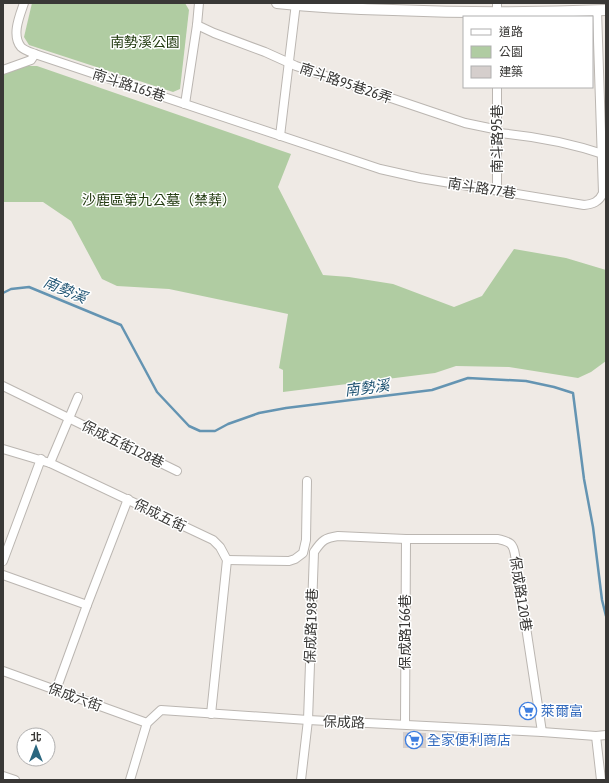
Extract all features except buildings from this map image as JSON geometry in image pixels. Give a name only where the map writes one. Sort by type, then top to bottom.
[{"type":"street","name":"南斗路165巷","points":[[24,3],[17,26],[18,41],[24,49],[185,104],[197,25],[198,3]]},
{"type":"street","points":[[277,3],[393,7],[437,12],[602,10]]},
{"type":"street","points":[[280,136],[296,4]]},
{"type":"street","name":"南斗路77巷","points":[[185,104],[380,169],[420,178],[577,204],[590,204],[600,199],[603,193],[604,154],[602,10]]},
{"type":"street","name":"南斗路95巷26弄","points":[[197,25],[289,63],[465,123],[494,129],[498,133],[534,137],[604,154]]},
{"type":"street","points":[[3,70],[31,60],[35,54]]},
{"type":"street","name":"南斗路95巷","points":[[497,190],[498,88]]},
{"type":"street","name":"保成五街128巷","points":[[3,386],[177,471]]},
{"type":"street","points":[[50,463],[78,397]]},
{"type":"street","points":[[3,449],[50,463],[128,499]]},
{"type":"street","points":[[3,561],[41,460]]},
{"type":"street","points":[[211,714],[227,560],[289,561],[295,559],[303,553],[306,540],[307,481]]},
{"type":"street","name":"保成五街","points":[[56,690],[128,499],[213,540],[220,547],[227,560]]},
{"type":"street","name":"保成路120巷","points":[[328,538],[338,536],[406,539],[498,539],[510,543],[514,548],[542,732]]},
{"type":"street","name":"保成路198巷","points":[[301,780],[308,720],[314,552],[321,542],[328,538]]},
{"type":"street","name":"保成路166巷","points":[[405,724],[406,539]]},
{"type":"street","points":[[3,575],[87,605]]},
{"type":"street","name":"保成六街","points":[[3,671],[147,723]]},
{"type":"street","name":"保成路","points":[[147,723],[161,710],[308,720],[405,724],[606,736]]},
{"type":"street","points":[[130,780],[147,723]]},
{"type":"street","points":[[596,736],[601,780]]},
{"type":"street","points":[[3,776],[15,780]]},
{"type":"green space","name":"南勢溪公園","points":[[32,3],[185,3],[189,10],[180,89],[173,92],[29,45],[24,37]]},
{"type":"green space","name":"沙鹿區第九公墓（禁葬）","points":[[25,66],[37,66],[291,154],[278,187],[323,275],[349,277],[393,284],[454,307],[482,296],[514,249],[566,258],[606,270],[606,361],[591,372],[578,378],[509,367],[456,366],[435,373],[283,392],[283,370],[279,368],[288,314],[169,289],[117,286],[102,279],[71,221],[43,202],[3,202],[3,73]]},
{"type":"waterway","name":"南勢溪","points":[[3,293],[11,289],[29,287],[121,325],[157,392],[189,426],[200,431],[215,431],[228,424],[259,413],[286,408],[432,390],[468,378],[526,381],[573,393],[584,479],[593,527],[602,600],[606,616]]},
{"type":"place","name":"萊爾富","points":[[528,711]]},
{"type":"place","name":"全家便利商店","points":[[414,740]]}]
